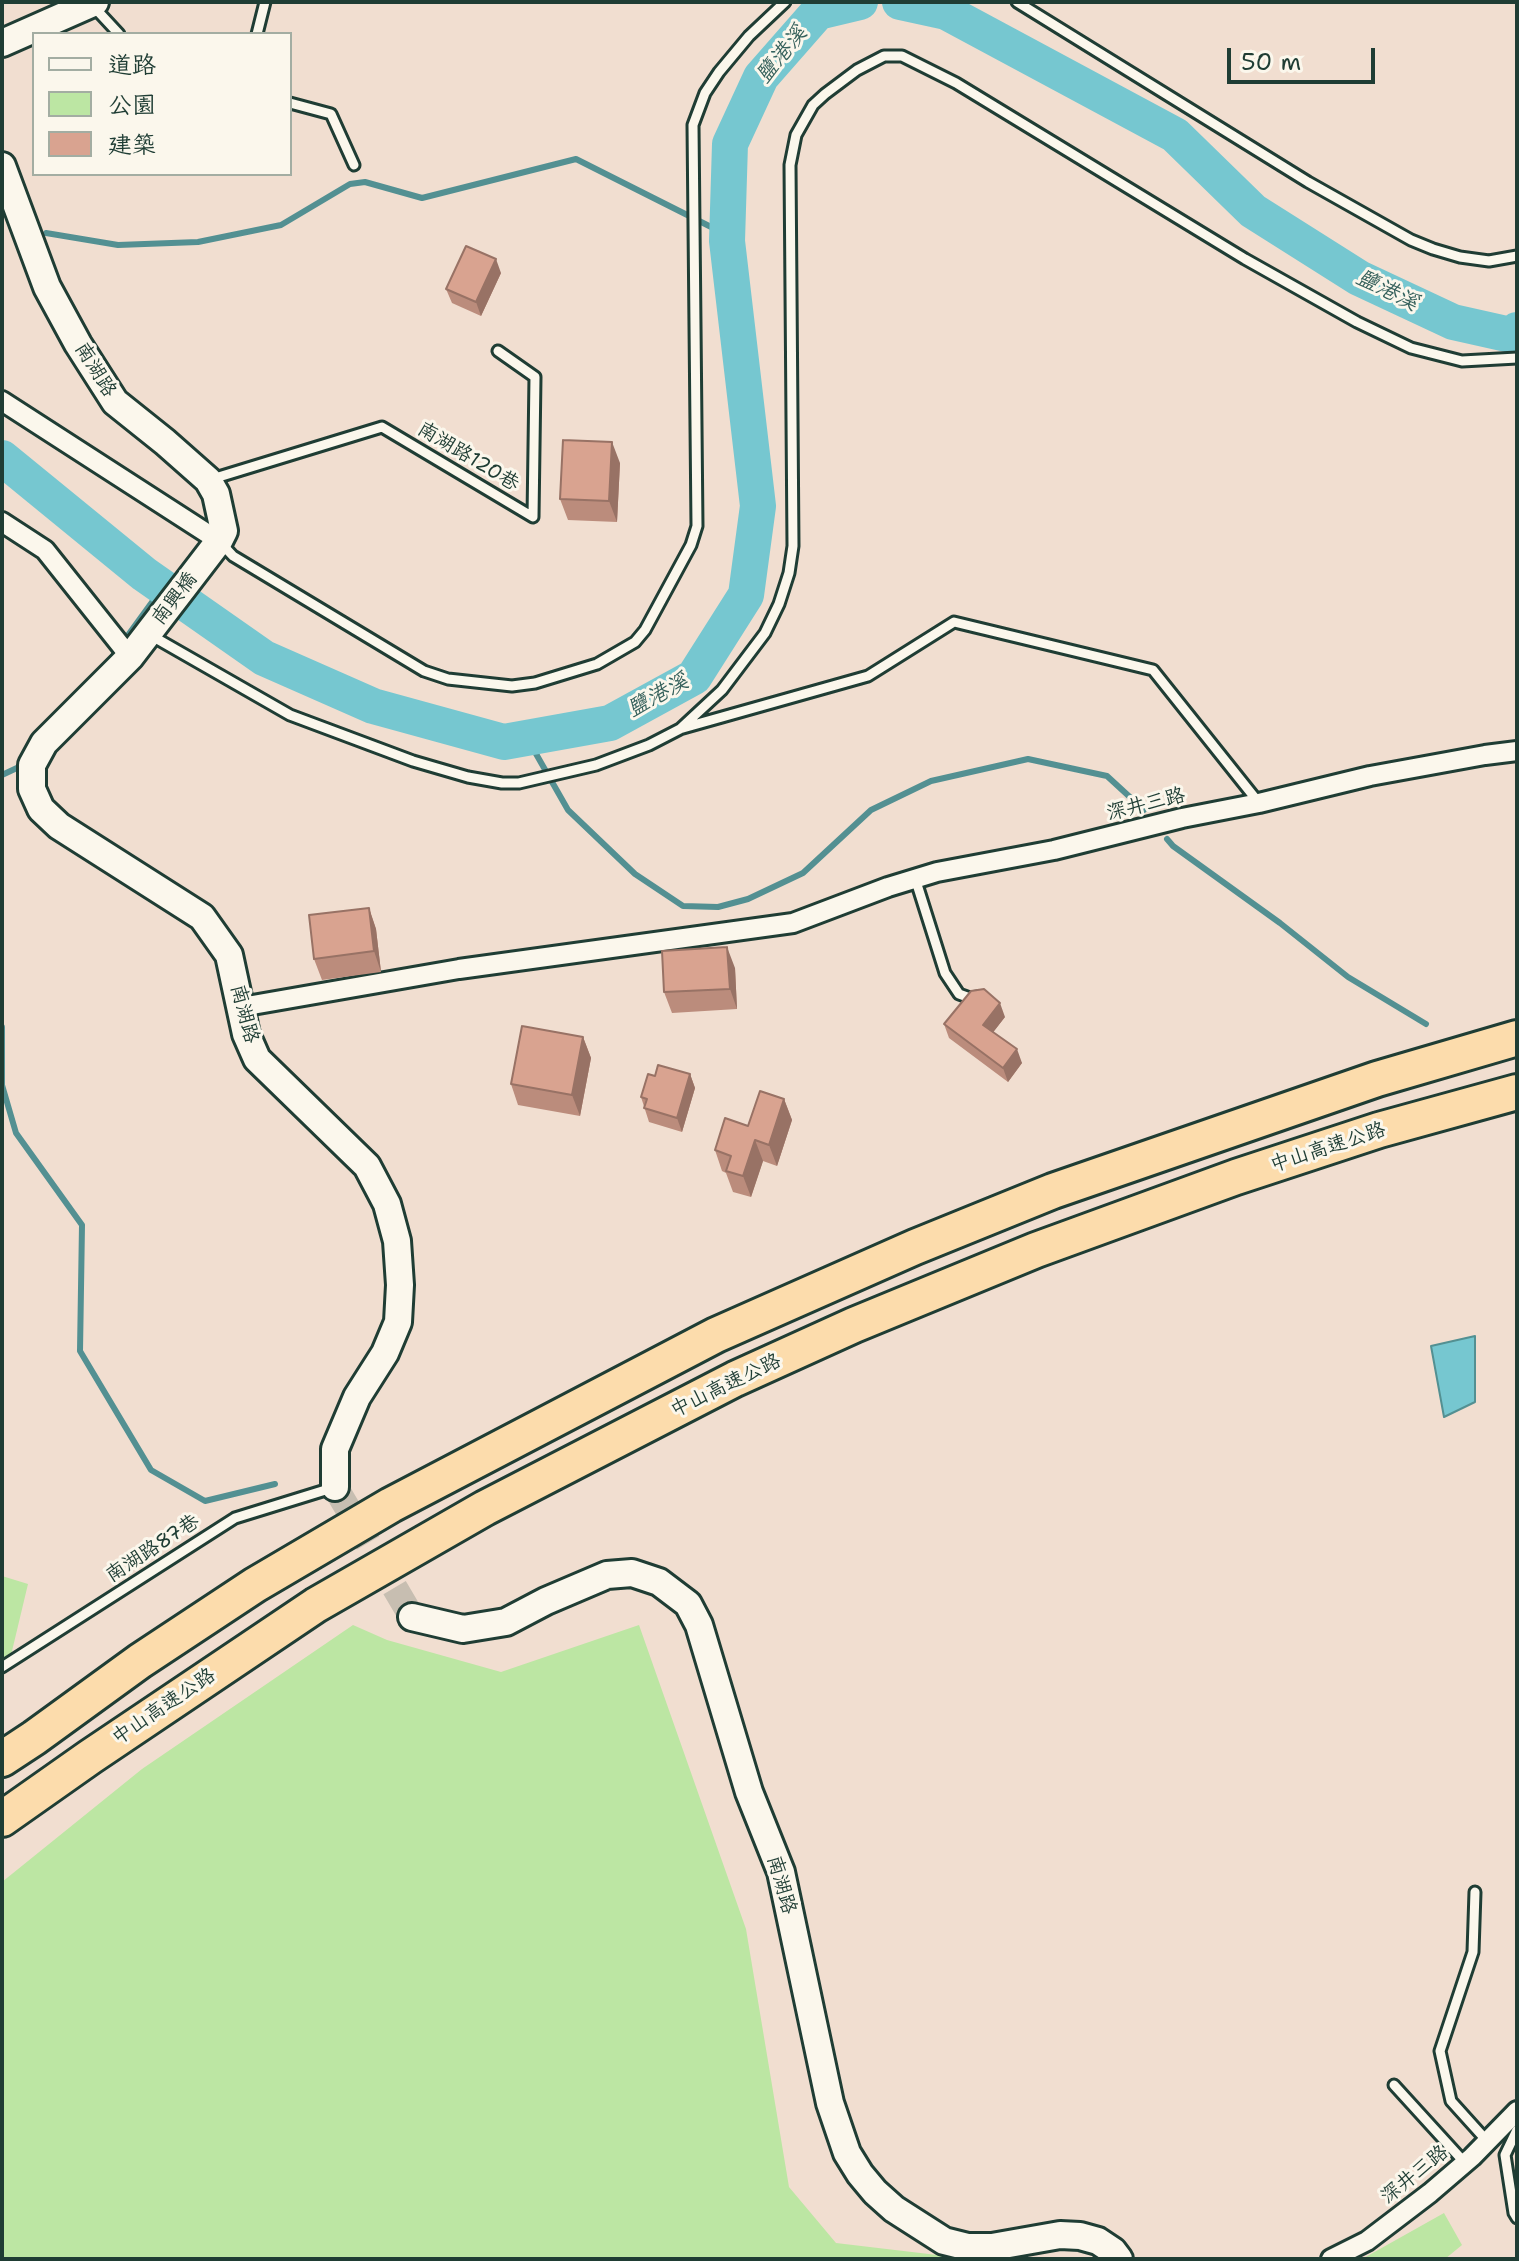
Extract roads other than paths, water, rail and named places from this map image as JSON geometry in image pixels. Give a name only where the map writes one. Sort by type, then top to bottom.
[{"type":"highway","points":[[2,1759],[140,1661],[255,1585],[391,1505],[716,1335],[915,1247],[1053,1191],[1377,1079],[1517,1038]]},
{"type":"highway","name":"中山高速公路","points":[[2,1819],[316,1605],[485,1508],[735,1379],[854,1325],[1036,1250],[1379,1130],[1517,1092]]},
{"type":"street","points":[[2,43],[53,16],[93,3]]},
{"type":"street","name":"南湖路","points":[[2,166],[47,287],[115,402],[208,480]]},
{"type":"street","points":[[2,401],[219,541],[224,531],[216,494],[208,480]]},
{"type":"street","points":[[2,522],[45,550],[130,657]]},
{"type":"street","name":"南興橋","points":[[130,657],[219,541]]},
{"type":"street","name":"南湖路","points":[[130,657],[44,743],[32,765],[32,789],[41,809],[59,826],[202,917],[229,955],[246,1034],[257,1059],[367,1166],[387,1204],[397,1241],[400,1285],[398,1322],[385,1353],[357,1397],[335,1449],[335,1487]]},
{"type":"street","name":"深井三路","points":[[241,1007],[459,969],[793,923],[915,878],[1054,850],[1370,776],[1517,751]]},
{"type":"street","name":"南湖路","points":[[412,1617],[463,1629],[506,1622],[607,1575],[632,1573],[659,1582],[688,1604],[699,1625],[749,1792],[781,1872],[823,2075],[838,2129],[847,2153],[860,2174],[875,2192],[917,2225],[944,2241],[968,2247],[992,2247],[1060,2235],[1080,2236],[1098,2241],[1119,2259]]},
{"type":"street","name":"深井三路","points":[[1331,2259],[1367,2241],[1430,2193],[1517,2111]]},
{"type":"lane","points":[[258,32],[265,2]]},
{"type":"lane","points":[[219,541],[233,556],[301,597],[424,671],[448,679],[512,686],[535,683],[597,664],[635,642],[645,630],[691,545],[697,526],[693,125],[705,93],[740,46],[785,2]]},
{"type":"lane","points":[[1017,2],[1308,182],[1411,240],[1460,257],[1489,261],[1517,256]]},
{"type":"lane","points":[[93,3],[117,32]]},
{"type":"lane","points":[[680,729],[722,690],[765,633],[789,573],[793,546],[792,147],[813,105],[874,60],[884,56],[902,56],[956,83],[1245,259],[1357,322],[1411,348],[1462,361],[1517,358]]},
{"type":"lane","points":[[292,104],[331,114],[354,165]]},
{"type":"lane","name":"南湖路120巷","points":[[208,480],[382,427],[533,517],[535,377],[498,351]]},
{"type":"lane","points":[[149,634],[290,715],[413,761],[502,783],[519,783],[596,765],[649,745],[680,729],[868,676],[954,622],[1153,670],[1259,803]]},
{"type":"lane","points":[[915,878],[945,973],[959,994],[970,998],[989,996]]},
{"type":"lane","name":"南湖路87巷","points":[[2,1667],[235,1518],[335,1487]]},
{"type":"lane","points":[[1475,1892],[1473,1952],[1440,2051],[1451,2101],[1487,2141]]},
{"type":"lane","points":[[1394,2085],[1465,2163]]},
{"type":"lane","points":[[1517,2130],[1505,2155],[1517,2218]]},
{"type":"water","points":[[1475,1336],[1475,1402],[1444,1417],[1431,1346]]},
{"type":"waterway","name":"鹽港溪","points":[[2,458],[144,574],[264,658],[373,706],[504,742],[610,723],[694,677],[746,595],[758,506],[727,241],[730,144],[761,77],[818,12],[860,2]]},
{"type":"waterway","name":"鹽港溪","points":[[900,2],[946,12],[1175,135],[1253,211],[1359,278],[1453,322],[1511,335],[1517,330]]},
{"type":"waterway","points":[[46,233],[118,245],[198,242],[281,225],[350,184],[365,182],[422,198],[576,159],[727,235]]},
{"type":"waterway","points":[[110,660],[163,587]]},
{"type":"waterway","points":[[527,738],[568,810],[635,874],[683,906],[718,907],[748,899],[803,873],[871,810],[931,781],[1028,759],[1107,776],[1144,810]]},
{"type":"waterway","points":[[2,775],[19,767],[22,762]]},
{"type":"waterway","points":[[1167,839],[1348,977],[1426,1024]]},
{"type":"waterway","points":[[2,1027],[2,1085],[16,1133],[82,1225],[80,1351],[151,1470],[205,1501],[275,1484]]},
{"type":"tunnel","points":[[335,1487],[412,1617]]}]
